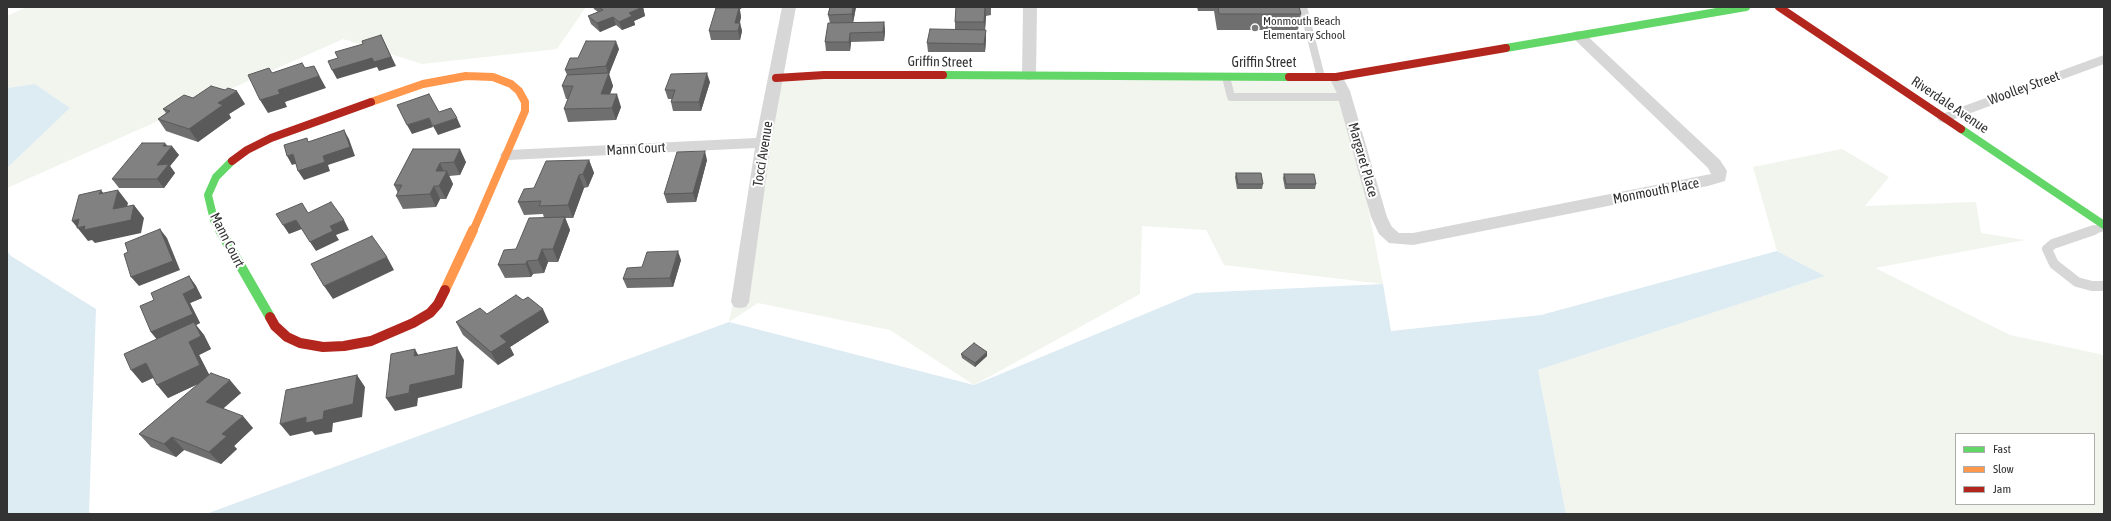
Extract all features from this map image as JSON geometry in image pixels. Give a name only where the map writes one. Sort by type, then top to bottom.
[{"type":"street","name":"Tocci Avenue","points":[[740,302],[763,143],[789,7]]},
{"type":"street","points":[[1029,76],[1030,7]]},
{"type":"street","name":"Griffin Street","points":[[776,78],[824,75],[1328,77],[1746,7]]},
{"type":"street","name":"Riverdale Avenue","points":[[1780,7],[2104,226]]},
{"type":"street","name":"Monmouth Place","points":[[1395,239],[1413,239],[1708,181],[1719,176],[1719,171],[1714,164],[1578,35]]},
{"type":"street","name":"Woolley Street","points":[[1944,118],[2104,59]]},
{"type":"street","name":"Mann Court","points":[[466,76],[493,77],[506,81],[519,91],[525,102],[525,110],[508,155],[438,304],[430,313],[390,334],[371,341],[344,346],[323,347],[300,343],[279,331],[214,220],[208,195],[212,183],[223,169],[247,150],[300,127],[423,84],[445,78],[466,76]]},
{"type":"street","name":"Margaret Place","points":[[1328,77],[1344,97],[1379,217],[1385,230],[1395,239]]},
{"type":"street","name":"Mann Court","points":[[508,155],[763,143]]},
{"type":"lane","points":[[1303,7],[1328,77]]},
{"type":"lane","points":[[1226,77],[1231,97],[1344,97]]},
{"type":"lane","points":[[2104,226],[2053,244],[2047,249],[2048,254],[2054,264],[2077,282],[2092,286],[2104,286]]},
{"type":"shaded area","points":[[27,7],[586,7],[557,49],[422,64],[343,39],[7,188],[7,168],[70,108],[35,84],[7,88],[7,16]]},
{"type":"shaded area","points":[[781,76],[1343,79],[1383,284],[1224,265],[1206,230],[1142,226],[1140,294],[974,385],[890,330],[758,303],[729,322]]},
{"type":"shaded area","points":[[35,84],[70,108],[7,168],[7,88]]},
{"type":"shaded area","points":[[1842,149],[1889,177],[1865,206],[1976,202],[1981,233],[2025,240],[1875,268],[2010,335],[2104,355],[2104,514],[1566,514],[1538,370],[1825,276],[1777,251],[1753,167]]},
{"type":"shaded area","points":[[7,251],[11,256],[96,309],[89,512],[92,514],[7,514]]},
{"type":"shaded area","points":[[1777,251],[1825,276],[1538,370],[1566,514],[206,514],[729,322],[974,385],[1195,293],[1383,284],[1391,331],[1541,315]]},
{"type":"building","points":[[599,7],[643,7],[629,13],[632,16],[619,22],[613,17],[597,23],[588,16],[603,10]]},
{"type":"building","points":[[830,7],[853,7],[852,14],[828,15]]},
{"type":"building","points":[[956,7],[985,7],[984,22],[955,22]]},
{"type":"building","points":[[1218,7],[1299,7],[1301,14],[1219,14]]},
{"type":"building","points":[[716,8],[739,8],[735,23],[740,23],[738,31],[709,31]]},
{"type":"building","points":[[884,22],[883,32],[850,33],[849,42],[825,42],[828,23]]},
{"type":"building","points":[[930,29],[986,30],[984,44],[927,43]]},
{"type":"building","points":[[381,35],[391,57],[374,62],[372,58],[332,70],[328,61],[338,58],[335,52],[363,44],[362,41]]},
{"type":"building","points":[[586,41],[616,41],[606,66],[565,70],[570,58],[578,58]]},
{"type":"building","points":[[302,63],[305,68],[314,66],[319,76],[278,90],[280,94],[260,100],[248,75],[269,68],[272,73]]},
{"type":"building","points":[[609,73],[601,94],[617,94],[612,108],[564,109],[573,86],[562,86],[567,75]]},
{"type":"building","points":[[707,73],[699,102],[671,102],[675,90],[665,90],[671,74]]},
{"type":"building","points":[[211,86],[225,90],[228,88],[237,91],[218,103],[223,105],[189,129],[158,119],[170,111],[163,109],[184,95],[193,98]]},
{"type":"building","points":[[429,94],[439,112],[451,108],[457,118],[433,126],[429,118],[407,125],[397,105]]},
{"type":"building","points":[[344,130],[350,147],[323,156],[325,162],[298,171],[293,154],[287,156],[284,145],[307,138],[308,142]]},
{"type":"building","points":[[142,143],[165,143],[163,146],[172,146],[157,165],[169,164],[157,179],[112,179]]},
{"type":"building","points":[[413,149],[460,149],[454,162],[440,163],[436,171],[447,171],[439,186],[434,186],[430,194],[396,196],[402,185],[394,185]]},
{"type":"building","points":[[705,151],[693,193],[664,194],[677,152]]},
{"type":"building","points":[[589,160],[583,174],[579,175],[568,205],[539,206],[541,201],[518,202],[524,189],[534,188],[546,161]]},
{"type":"building","points":[[1236,173],[1261,173],[1263,184],[1238,184]]},
{"type":"building","points":[[1284,174],[1314,174],[1316,184],[1286,184]]},
{"type":"building","points":[[101,190],[99,194],[118,190],[113,209],[134,205],[131,220],[84,230],[85,226],[77,228],[79,219],[72,221],[79,195]]},
{"type":"building","points":[[331,202],[344,220],[330,226],[333,231],[310,242],[296,220],[283,225],[276,214],[302,203],[308,213]]},
{"type":"building","points":[[565,217],[553,249],[542,249],[538,260],[527,261],[526,264],[498,265],[504,250],[516,249],[529,218]]},
{"type":"building","points":[[160,229],[173,261],[131,277],[124,254],[128,252],[125,243]]},
{"type":"building","points":[[372,236],[387,257],[324,286],[311,264]]},
{"type":"building","points":[[678,251],[670,278],[623,279],[627,268],[642,267],[647,252]]},
{"type":"building","points":[[189,276],[195,288],[183,294],[193,314],[151,332],[140,306],[154,300],[151,293]]},
{"type":"building","points":[[516,295],[523,300],[528,297],[543,309],[500,336],[507,342],[491,352],[456,322],[480,308],[487,314]]},
{"type":"building","points":[[194,322],[201,336],[189,342],[200,365],[157,385],[146,363],[131,370],[124,354]]},
{"type":"building","points":[[974,343],[987,352],[975,363],[961,354]]},
{"type":"building","points":[[457,347],[455,375],[410,385],[409,393],[386,398],[391,354],[415,349],[414,356]]},
{"type":"building","points":[[211,373],[230,380],[206,402],[243,416],[222,434],[227,436],[209,452],[172,437],[164,444],[139,434]]},
{"type":"building","points":[[357,375],[353,404],[324,411],[323,419],[306,423],[306,417],[280,424],[286,390]]},
{"type":"traffic: fast","points":[[1506,48],[1746,7]]},
{"type":"traffic: fast","points":[[943,75],[1289,77]]},
{"type":"traffic: fast","points":[[1961,129],[2104,225]]},
{"type":"traffic: fast","points":[[232,161],[216,177],[208,195],[214,220],[270,317]]},
{"type":"traffic: slow","points":[[445,290],[487,202],[525,111],[525,102],[519,91],[511,84],[493,77],[466,76]]},
{"type":"traffic: slow","points":[[371,102],[423,84],[466,76]]},
{"type":"traffic: jam","points":[[1779,7],[1961,129]]},
{"type":"traffic: jam","points":[[1289,77],[1336,77],[1506,48]]},
{"type":"traffic: jam","points":[[776,78],[824,75],[943,75]]},
{"type":"traffic: jam","points":[[232,161],[247,150],[271,138],[371,102]]},
{"type":"traffic: jam","points":[[270,317],[275,326],[287,337],[300,343],[323,347],[344,346],[371,341],[413,323],[430,313],[438,304],[445,290]]},
{"type":"place","name":"Monmouth Beach Elementary School","points":[[1255,28]]}]
